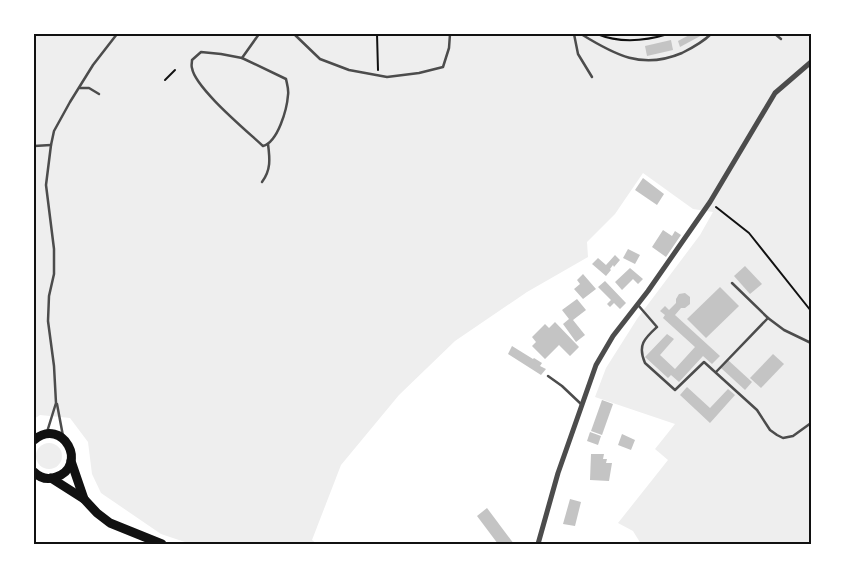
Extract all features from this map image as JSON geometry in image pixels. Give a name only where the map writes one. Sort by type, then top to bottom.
[{"type":"highway","points":[[39,436],[55,434],[64,439],[70,448],[71,461],[84,499]]},
{"type":"highway","points":[[34,472],[43,478],[51,478],[64,473],[71,461]]},
{"type":"highway","points":[[51,478],[84,499],[97,514],[110,522],[162,544]]},
{"type":"street","points":[[538,544],[558,473],[596,365],[613,336],[710,202],[775,93],[811,62]]},
{"type":"lane","points":[[64,439],[56,403],[54,366],[48,321],[49,296],[54,274],[54,250],[46,185],[51,145],[54,131],[79,88],[117,34]]},
{"type":"lane","points":[[242,58],[259,34]]},
{"type":"lane","points":[[294,34],[320,58],[349,70],[387,77],[419,73],[443,67],[449,48],[450,34]]},
{"type":"lane","points":[[574,34],[578,54],[592,77]]},
{"type":"lane","points":[[581,34],[625,57],[645,61],[676,55],[691,49],[711,34]]},
{"type":"lane","points":[[775,34],[782,39]]},
{"type":"lane","points":[[201,52],[242,58],[286,79],[289,94],[280,129],[268,144],[263,146],[240,126],[201,86],[192,69],[192,60],[201,52]]},
{"type":"lane","points":[[79,88],[89,88],[99,94]]},
{"type":"lane","points":[[262,182],[268,174],[271,160],[268,144]]},
{"type":"lane","points":[[34,146],[51,145]]},
{"type":"lane","points":[[732,283],[768,318],[784,330],[811,343]]},
{"type":"lane","points":[[637,304],[657,327],[643,342],[641,352],[645,363],[675,390],[704,362],[757,410],[770,430],[777,435],[783,438],[793,436],[811,423]]},
{"type":"lane","points":[[716,372],[768,318]]},
{"type":"lane","points":[[548,376],[582,405]]},
{"type":"lane","points":[[39,436],[56,403]]},
{"type":"path","points":[[377,34],[378,75]]},
{"type":"path","points":[[597,34],[608,38],[637,40],[668,34]]},
{"type":"path","points":[[165,80],[175,70]]},
{"type":"path","points":[[710,202],[749,233],[811,311]]},
{"type":"shaded area","points":[[34,34],[811,34],[811,544],[641,544],[633,531],[618,523],[668,460],[655,449],[675,424],[595,397],[606,368],[637,319],[700,235],[713,212],[693,209],[643,173],[615,214],[587,242],[588,257],[527,292],[455,341],[399,395],[341,465],[312,540],[317,544],[191,544],[161,534],[101,493],[92,474],[88,442],[70,418],[40,415],[34,419]]},
{"type":"shaded area","points":[[49,443],[58,447],[62,456],[58,465],[49,469],[40,465],[36,456],[40,447]]},
{"type":"building","points":[[691,34],[704,34],[680,47],[678,41]]},
{"type":"building","points":[[671,40],[673,50],[647,56],[645,46]]},
{"type":"building","points":[[643,178],[664,194],[657,205],[635,190]]},
{"type":"building","points":[[663,230],[672,236],[675,231],[681,235],[666,257],[652,247]]},
{"type":"building","points":[[628,249],[640,255],[635,264],[623,258]]},
{"type":"building","points":[[615,255],[620,260],[614,267],[613,265],[606,276],[592,264],[598,258],[606,265]]},
{"type":"building","points":[[745,266],[762,284],[750,294],[734,276]]},
{"type":"building","points":[[630,268],[643,279],[638,284],[633,279],[622,290],[615,282]]},
{"type":"building","points":[[583,274],[596,289],[583,299],[574,289],[580,284],[577,280]]},
{"type":"building","points":[[605,281],[626,303],[620,309],[614,303],[610,307],[607,304],[611,300],[598,287]]},
{"type":"building","points":[[720,287],[739,306],[706,338],[687,319]]},
{"type":"building","points":[[685,293],[690,297],[690,304],[685,308],[681,308],[675,315],[720,356],[712,364],[703,356],[679,382],[671,375],[668,378],[645,357],[667,334],[674,339],[660,355],[675,369],[695,347],[663,318],[665,315],[660,311],[665,306],[669,310],[676,303],[679,294]]},
{"type":"building","points":[[577,299],[586,310],[573,320],[585,335],[576,342],[563,324],[569,319],[562,310]]},
{"type":"building","points":[[555,322],[579,347],[570,356],[559,345],[545,359],[532,346],[536,342],[532,337],[545,324],[549,328]]},
{"type":"building","points":[[512,346],[542,363],[540,366],[546,369],[541,375],[508,354]]},
{"type":"building","points":[[773,354],[784,364],[761,388],[750,378]]},
{"type":"building","points":[[728,360],[752,382],[745,390],[721,368]]},
{"type":"building","points":[[687,387],[710,408],[728,389],[735,395],[710,423],[680,395]]},
{"type":"building","points":[[602,400],[613,404],[602,435],[591,431]]},
{"type":"building","points":[[590,432],[601,436],[598,445],[587,441]]},
{"type":"building","points":[[622,434],[635,440],[631,450],[618,445]]},
{"type":"building","points":[[591,454],[604,454],[603,459],[607,459],[606,463],[612,463],[609,481],[590,480]]},
{"type":"building","points":[[570,499],[581,502],[575,526],[563,524]]},
{"type":"building","points":[[487,508],[514,544],[498,544],[477,516]]}]
